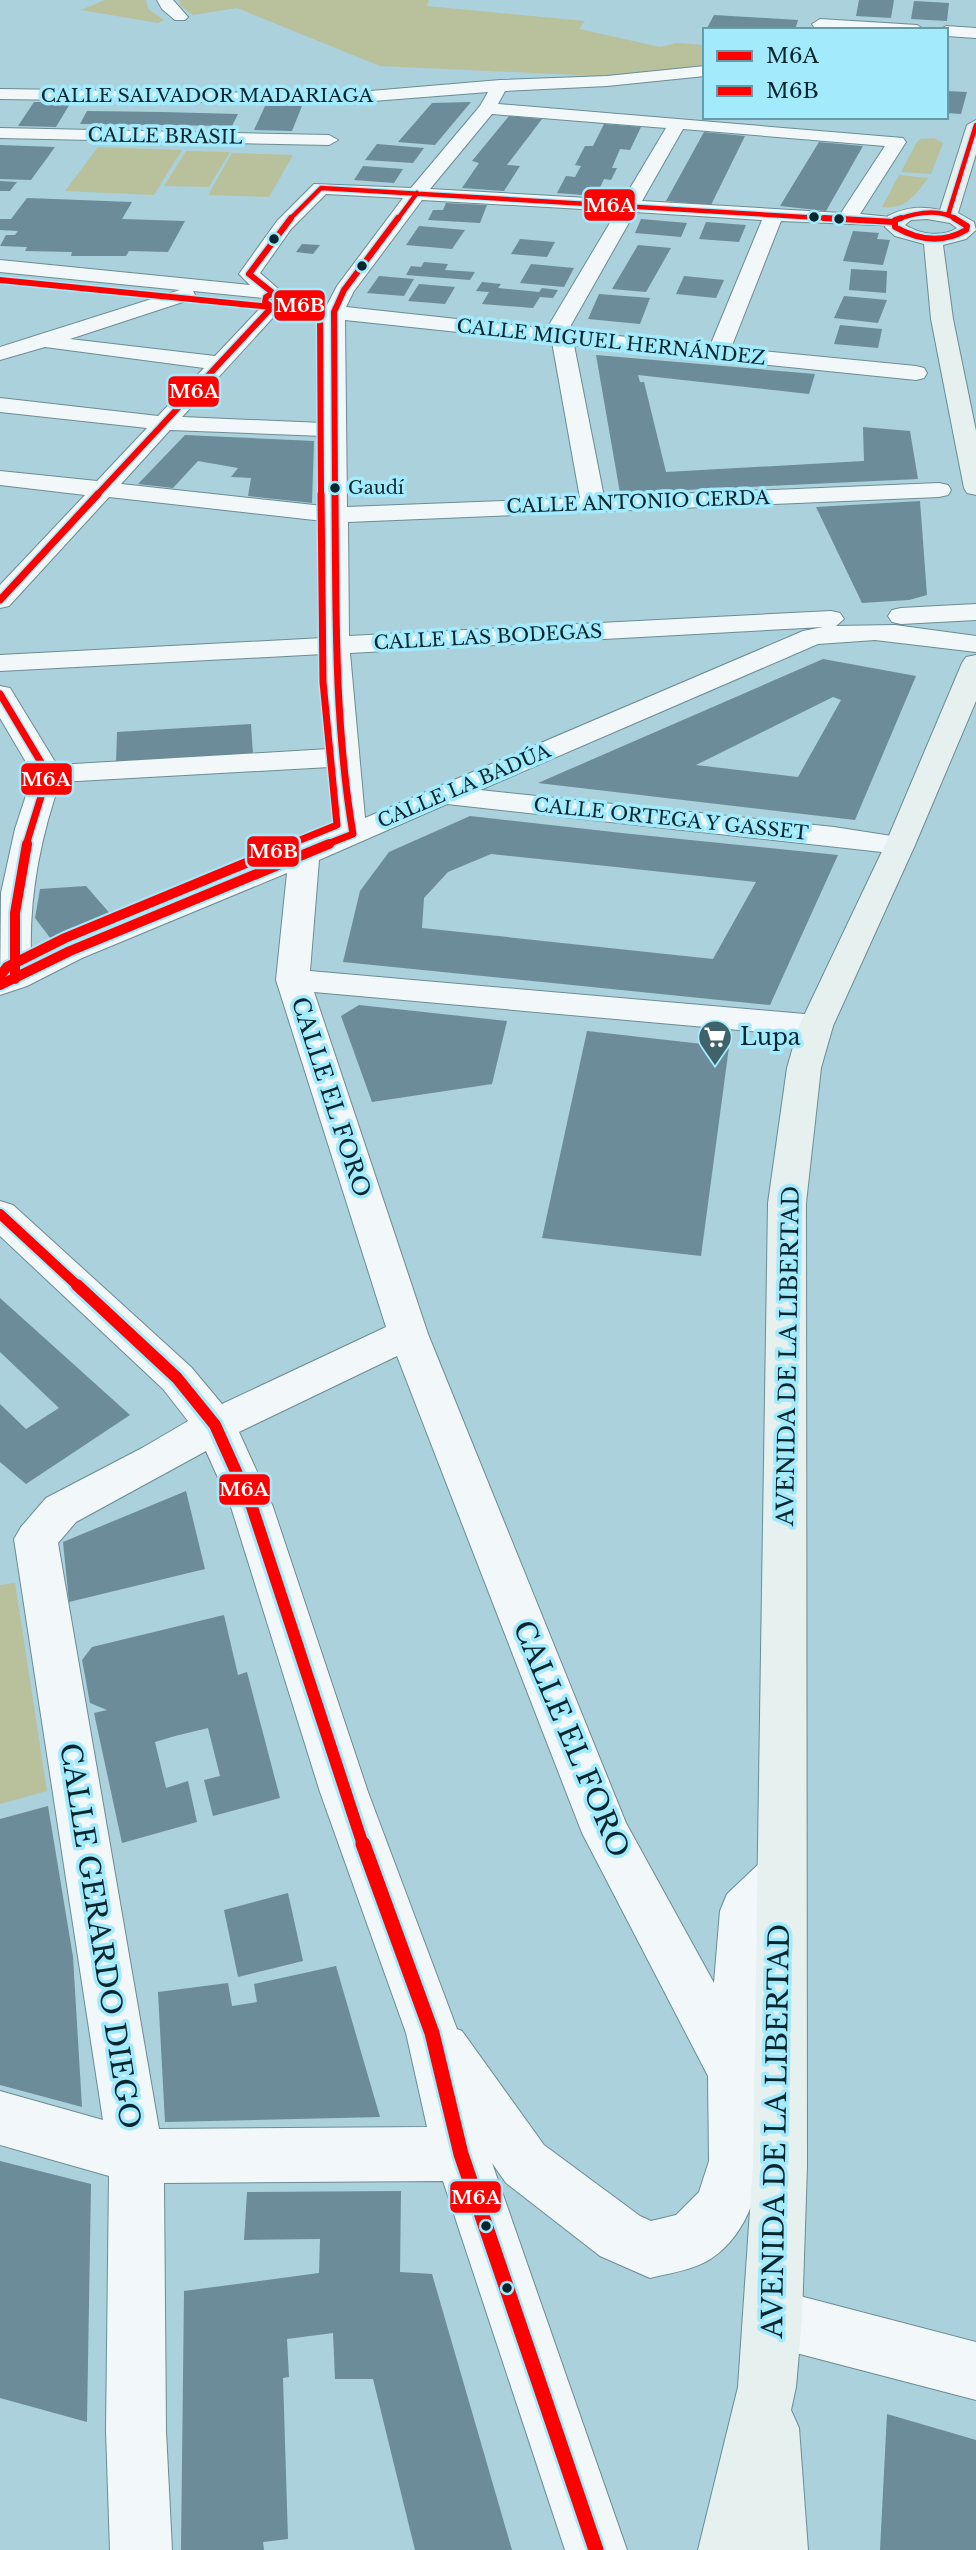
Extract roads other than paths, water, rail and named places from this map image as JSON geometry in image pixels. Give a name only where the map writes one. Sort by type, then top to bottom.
[{"type":"main road","points":[[948,215],[976,125]]},
{"type":"main road","points":[[916,213],[948,215],[963,221],[966,230],[955,237],[933,239],[903,233],[895,227],[894,222],[900,217],[916,213]]},
{"type":"main road","points":[[933,239],[942,319],[976,488]]},
{"type":"main road","name":"AVENIDA DE LA LIBERTAD","points":[[729,2550],[767,2388],[773,2318],[780,2118],[787,1203],[804,1068],[816,1026],[900,845],[974,675],[976,663]]},
{"type":"main road","name":"AVENIDA DE LA LIBERTAD","points":[[767,2388],[777,2550]]},
{"type":"street","points":[[165,0],[172,12],[180,17]]},
{"type":"street","points":[[824,7],[818,27],[851,28]]},
{"type":"street","points":[[948,31],[975,26]]},
{"type":"street","name":"CALLE SALVADOR MADARIAGA","points":[[3,97],[335,99],[540,83],[607,81],[703,71]]},
{"type":"street","points":[[353,834],[346,798],[336,645],[336,515],[333,476],[336,430],[323,306],[487,108],[500,86]]},
{"type":"street","points":[[0,354],[249,274],[323,174],[335,99]]},
{"type":"street","points":[[487,108],[897,142],[847,219]]},
{"type":"street","points":[[593,504],[561,331],[678,123]]},
{"type":"street","name":"CALLE BRASIL","points":[[0,133],[329,140]]},
{"type":"street","points":[[323,174],[417,193],[894,222]]},
{"type":"street","points":[[721,348],[774,214]]},
{"type":"street","points":[[0,274],[192,291],[270,301]]},
{"type":"street","points":[[249,274],[270,301]]},
{"type":"street","points":[[0,600],[161,423],[220,363],[270,301]]},
{"type":"street","name":"CALLE MIGUEL HERNÁNDEZ","points":[[270,301],[282,310],[323,306],[915,366]]},
{"type":"street","points":[[41,342],[220,363]]},
{"type":"street","points":[[0,405],[161,423],[336,430]]},
{"type":"street","name":"CALLE ANTONIO CERDA","points":[[0,478],[336,515],[939,490]]},
{"type":"street","points":[[0,564],[30,568]]},
{"type":"street","name":"CALLE LAS BODEGAS","points":[[0,663],[976,612]]},
{"type":"street","points":[[812,637],[853,618]]},
{"type":"street","points":[[744,624],[760,660]]},
{"type":"street","name":"CALLE LA BADÚA","points":[[5,988],[70,950],[304,855],[812,637],[837,632],[887,630],[976,644]]},
{"type":"street","points":[[0,694],[48,774]]},
{"type":"street","points":[[48,774],[344,757]]},
{"type":"street","points":[[5,988],[23,866],[39,797],[48,774]]},
{"type":"street","name":"CALLE ORTEGA Y GASSET","points":[[440,795],[900,845]]},
{"type":"street","name":"CALLE EL FORO","points":[[304,855],[293,980],[408,1334],[606,1833],[734,2072],[780,2118]]},
{"type":"street","points":[[293,980],[816,1026]]},
{"type":"street","points":[[0,1214],[177,1378],[215,1425],[252,1507],[344,1791],[432,2033],[461,2154],[596,2550]]},
{"type":"street","points":[[215,1425],[408,1334]]},
{"type":"street","name":"CALLE GERARDO DIEGO","points":[[141,2550],[136,2431],[136,2156],[36,1539],[61,1510],[157,1460],[215,1425]]},
{"type":"street","name":"AVENIDA DE LA LIBERTAD","points":[[432,2033],[525,2164],[620,2236],[650,2250],[692,2239],[722,2209],[736,2161],[734,2072],[745,1912],[781,1875]]},
{"type":"street","points":[[0,2118],[136,2156],[461,2154]]},
{"type":"street","points":[[773,2318],[976,2371]]},
{"type":"place","name":"Gaudí","points":[[335,488]]},
{"type":"place","name":"Lupa","points":[[715,1067]]}]
